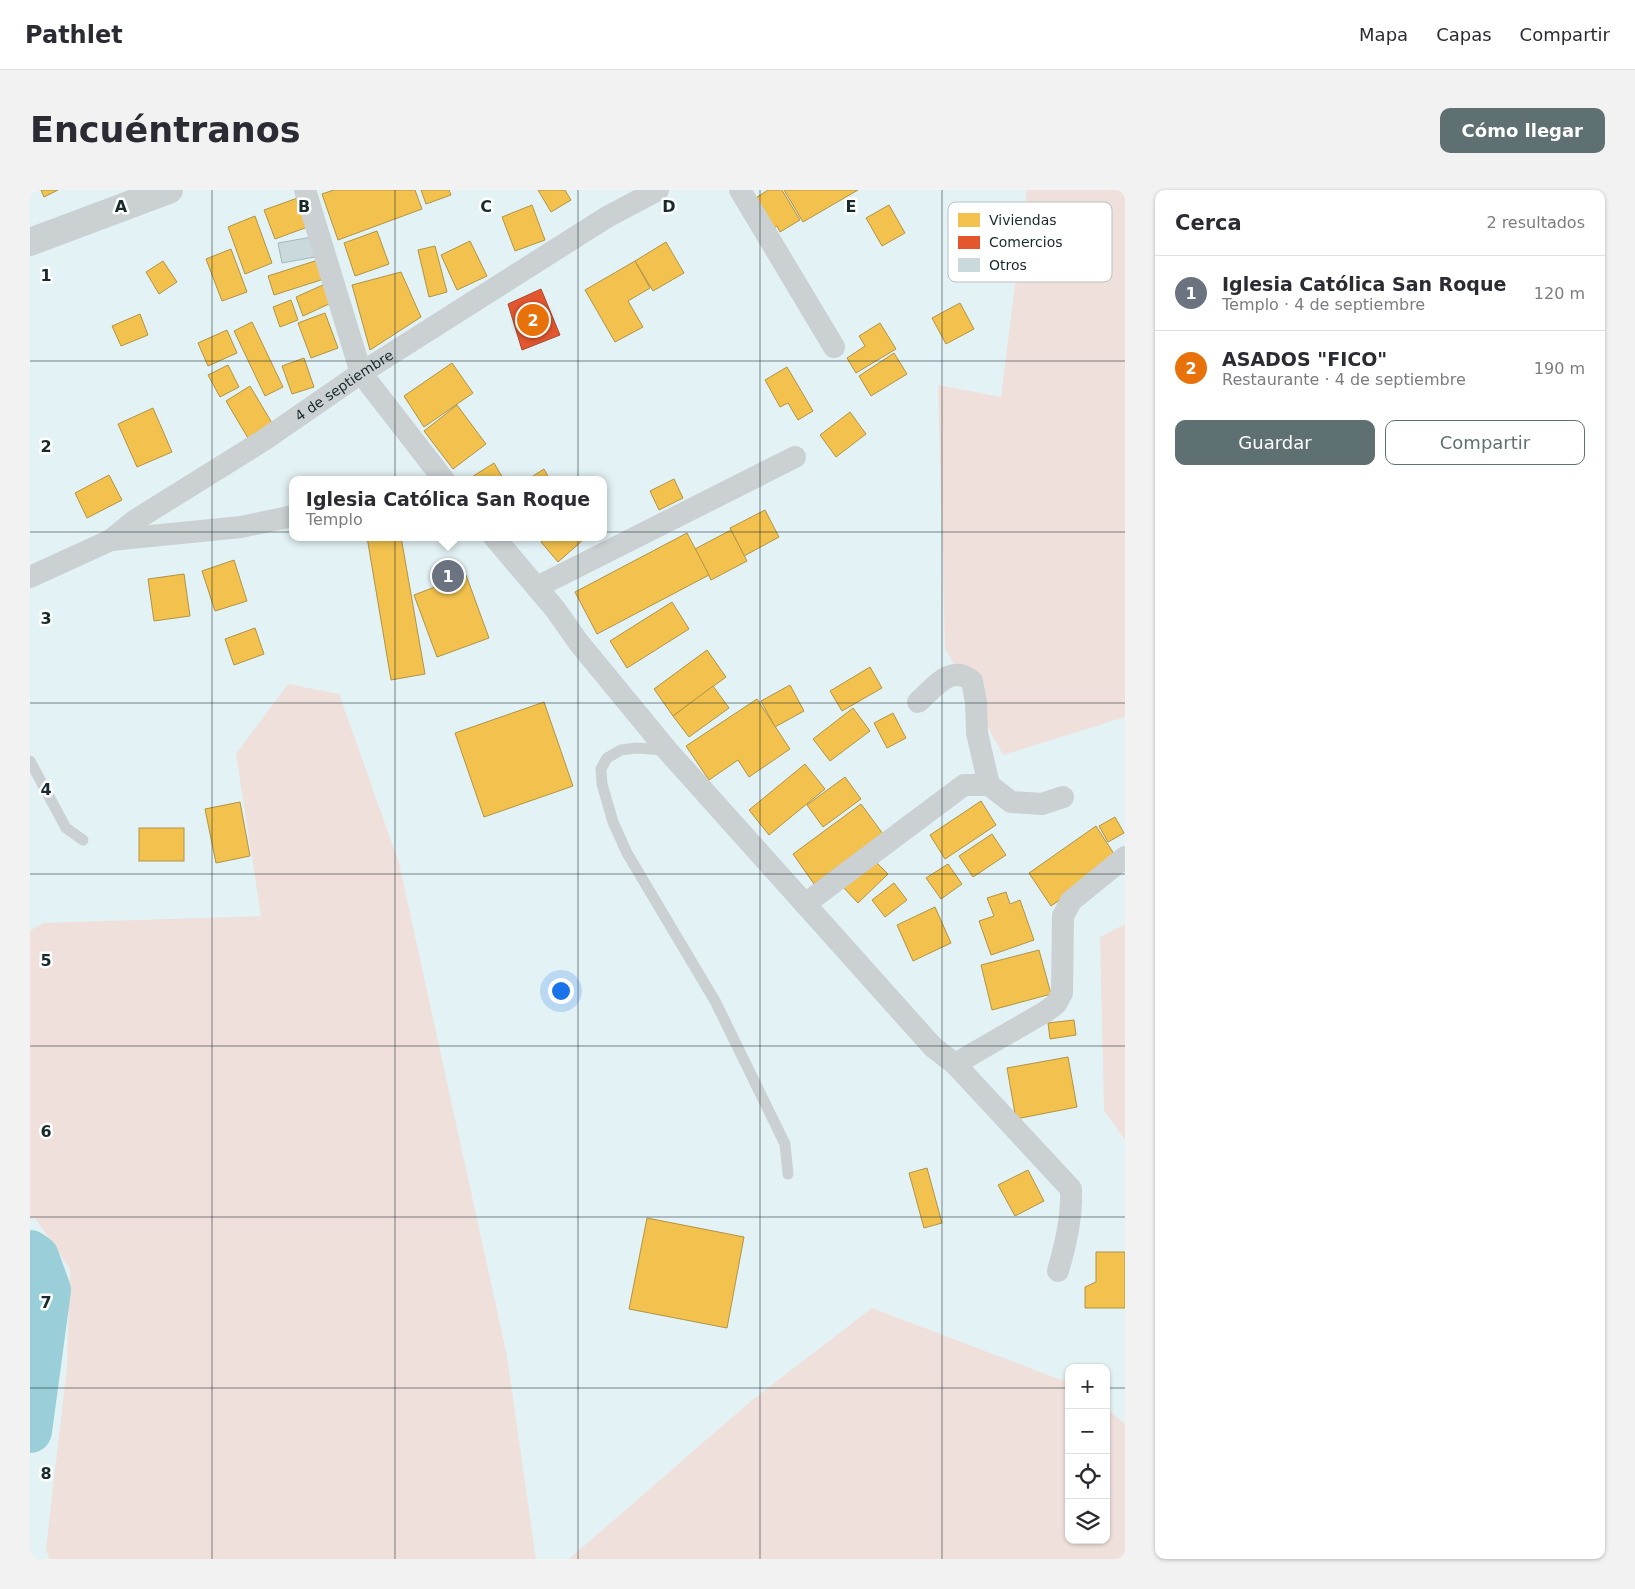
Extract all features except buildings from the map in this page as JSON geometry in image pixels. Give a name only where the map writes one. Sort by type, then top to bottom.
[{"type":"main road","points":[[30,242],[169,190]]},
{"type":"street","points":[[305,190],[361,373],[438,476]]},
{"type":"street","name":"4 de septiembre","points":[[30,577],[111,540],[134,521],[264,440],[361,373],[607,217],[658,190]]},
{"type":"street","points":[[740,190],[834,347]]},
{"type":"street","points":[[537,587],[795,457]]},
{"type":"street","points":[[111,540],[241,527],[289,517]]},
{"type":"street","points":[[497,541],[556,609],[579,643],[667,750],[933,1047],[955,1064],[1072,1189],[1072,1207],[1058,1271]]},
{"type":"street","points":[[918,702],[953,674],[960,674],[972,681],[976,702],[977,733],[989,785]]},
{"type":"street","points":[[805,904],[964,785],[989,785],[1011,802],[1042,804],[1063,797]]},
{"type":"street","points":[[955,1064],[1056,1004],[1062,993],[1063,916],[1071,901],[1125,857]]},
{"type":"lane","points":[[667,750],[636,748],[621,750],[607,758],[601,769],[602,784],[613,822],[627,853],[715,1001],[784,1144],[788,1174]]},
{"type":"lane","points":[[30,761],[66,828],[83,840]]},
{"type":"shaded area","points":[[1027,190],[1125,190],[1125,717],[1003,755],[945,648],[938,385],[1001,397],[1015,282],[1112,282],[1112,202],[1025,202]]},
{"type":"shaded area","points":[[288,684],[339,694],[399,863],[507,1356],[536,1559],[49,1559],[46,1548],[67,1367],[70,1269],[35,1218],[30,1219],[30,931],[43,923],[261,916],[236,754]]},
{"type":"shaded area","points":[[1125,924],[1125,1140],[1104,1110],[1100,937]]},
{"type":"shaded area","points":[[872,1308],[1065,1381],[1065,1544],[1110,1544],[1110,1411],[1125,1424],[1125,1559],[569,1559],[751,1401]]},
{"type":"waterway","points":[[30,1252],[37,1257],[49,1290],[30,1431]]},
{"type":"place","name":"ASADOS \"FICO\"","points":[[533,320]]},
{"type":"place","name":"Iglesia Católica San Roque","points":[[448,576]]}]
